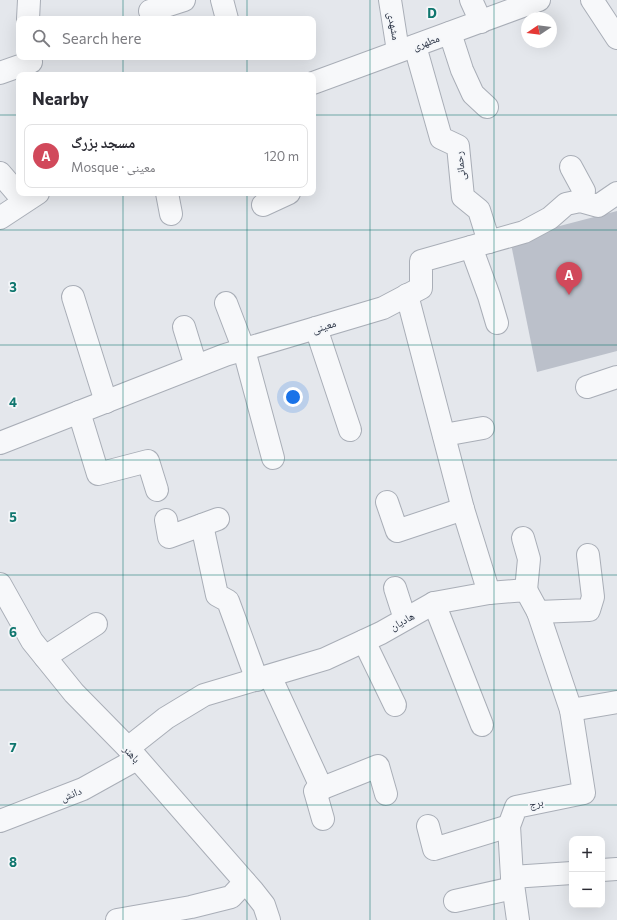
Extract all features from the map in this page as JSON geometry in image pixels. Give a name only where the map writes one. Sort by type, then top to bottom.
[{"type":"street","points":[[28,16],[29,0]]},
{"type":"street","points":[[150,11],[184,0]]},
{"type":"street","points":[[222,0],[226,16]]},
{"type":"street","name":"مشهدی","points":[[390,0],[407,49]]},
{"type":"street","points":[[471,0],[481,22]]},
{"type":"street","name":"مطهری","points":[[316,82],[539,0]]},
{"type":"street","points":[[592,0],[617,38]]},
{"type":"street","points":[[450,33],[462,70],[473,94],[487,107]]},
{"type":"street","name":"رحمانی","points":[[407,49],[441,138],[458,146],[463,197],[479,210],[480,245]]},
{"type":"street","points":[[0,73],[31,64]]},
{"type":"street","points":[[571,168],[584,191],[580,201],[598,206],[617,192]]},
{"type":"street","points":[[0,174],[16,186]]},
{"type":"street","points":[[168,196],[171,214]]},
{"type":"street","points":[[263,205],[282,196]]},
{"type":"street","points":[[0,218],[31,197]]},
{"type":"street","name":"معینی","points":[[0,443],[196,366],[383,308],[421,288],[421,261],[524,232],[550,218],[566,204],[580,201]]},
{"type":"street","points":[[480,245],[489,296],[497,323]]},
{"type":"street","points":[[407,295],[463,509],[489,593]]},
{"type":"street","points":[[73,297],[106,402]]},
{"type":"street","points":[[226,303],[244,350],[273,458]]},
{"type":"street","points":[[184,327],[196,366]]},
{"type":"street","points":[[316,328],[350,430]]},
{"type":"street","points":[[588,387],[617,377]]},
{"type":"street","points":[[79,412],[98,474],[148,460],[157,490]]},
{"type":"street","points":[[444,435],[483,428]]},
{"type":"street","points":[[387,502],[397,531],[463,509]]},
{"type":"street","points":[[166,520],[169,537],[210,522],[217,595],[228,601],[263,678],[322,789]]},
{"type":"street","points":[[523,538],[529,559],[526,590],[538,612],[571,710],[617,702]]},
{"type":"street","points":[[538,612],[589,610],[593,597],[588,555]]},
{"type":"street","name":"باهنر","points":[[0,584],[32,641],[74,693],[133,754],[245,882],[264,905],[269,920]]},
{"type":"street","points":[[395,588],[405,619]]},
{"type":"street","name":"هادیان","points":[[133,754],[166,718],[204,695],[325,659],[364,641],[434,603],[489,593],[526,590]]},
{"type":"street","points":[[434,603],[482,725]]},
{"type":"street","points":[[45,657],[96,624]]},
{"type":"street","points":[[364,641],[395,705]]},
{"type":"street","name":"برج","points":[[518,920],[513,883],[510,826],[516,807],[584,793],[571,710]]},
{"type":"street","name":"دانش","points":[[0,821],[84,790],[133,754]]},
{"type":"street","points":[[323,819],[315,791],[378,766],[386,794]]},
{"type":"street","points":[[428,826],[434,849],[510,826]]},
{"type":"street","points":[[605,870],[617,869]]},
{"type":"street","points":[[454,900],[513,883],[569,874]]},
{"type":"street","points":[[117,920],[163,916],[231,897],[245,882]]},
{"type":"building","points":[[617,211],[617,351],[537,372],[510,239]]},
{"type":"place","name":"مسجد بزرگ","points":[[569,295]]}]
